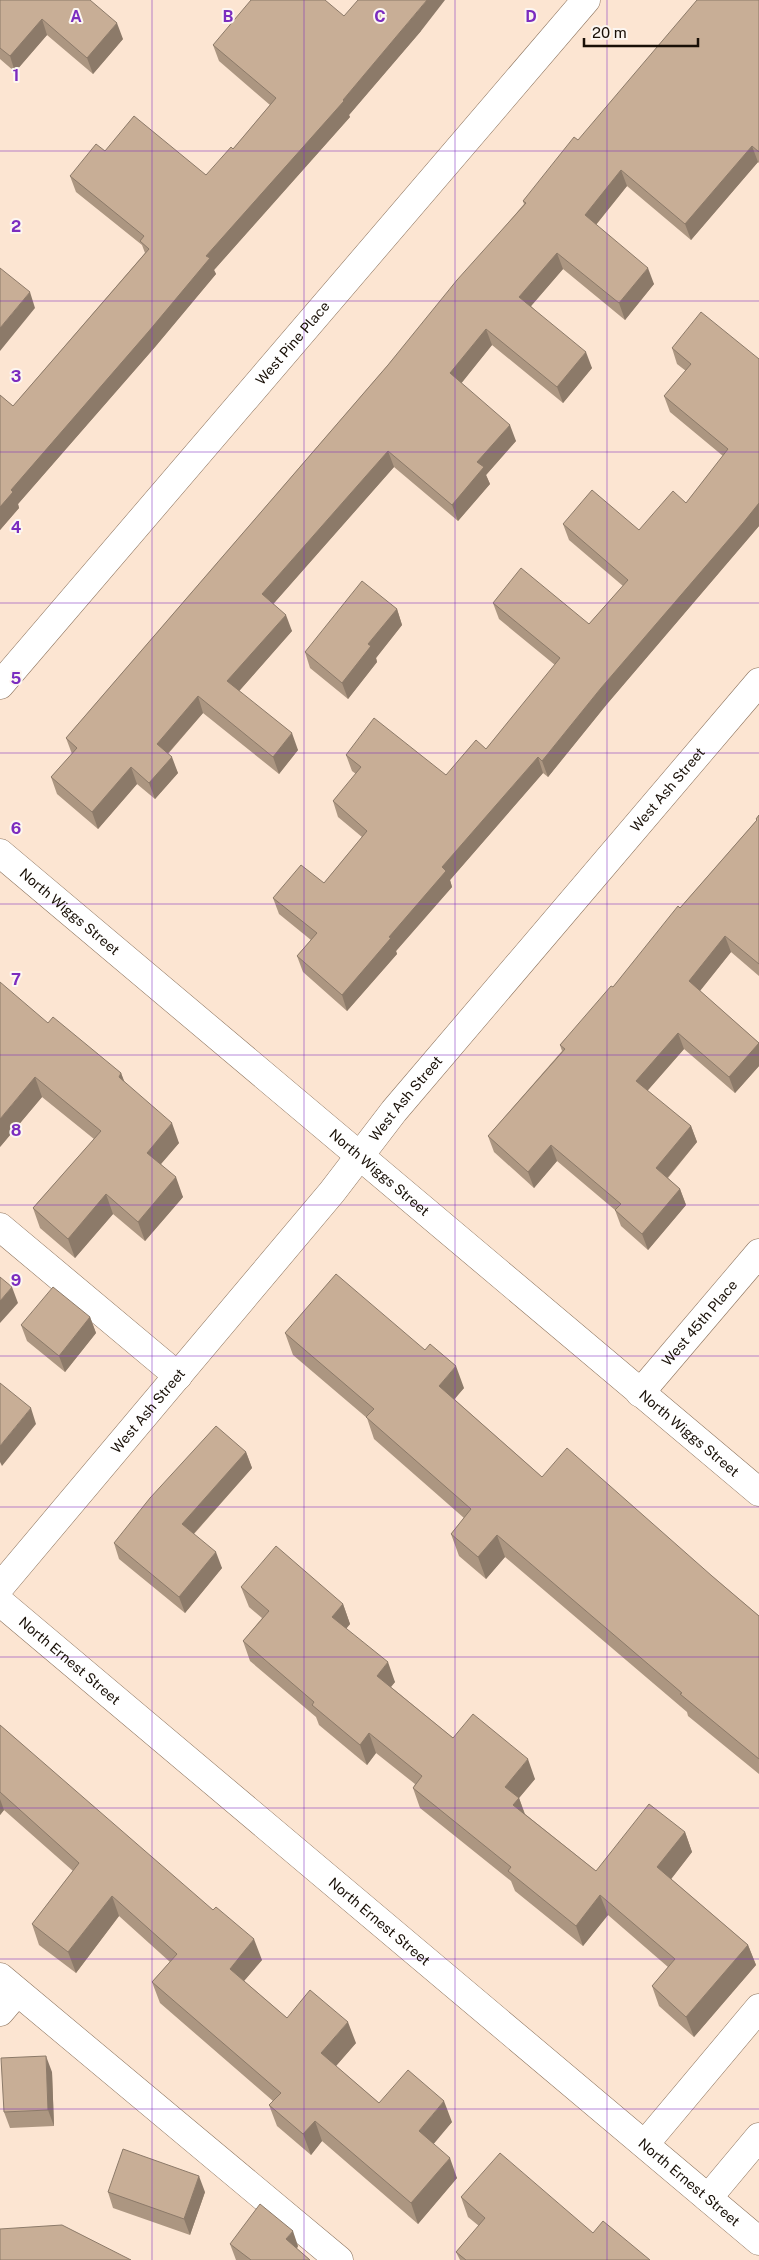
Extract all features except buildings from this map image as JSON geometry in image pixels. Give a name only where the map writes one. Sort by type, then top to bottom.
[{"type":"street","name":"West Pine Place","points":[[0,685],[586,0]]},
{"type":"street","name":"West Ash Street","points":[[0,1587],[178,1376],[360,1156],[401,1103],[759,682]]},
{"type":"street","name":"North Wiggs Street","points":[[0,853],[759,1492]]},
{"type":"street","points":[[0,1227],[178,1376]]},
{"type":"street","name":"West 45th Place","points":[[640,1393],[759,1253]]},
{"type":"street","name":"North Ernest Street","points":[[0,1602],[759,2241]]},
{"type":"street","points":[[6,1993],[339,2260]]},
{"type":"street","points":[[645,2144],[759,2008]]},
{"type":"street","points":[[708,2198],[759,2137]]}]
